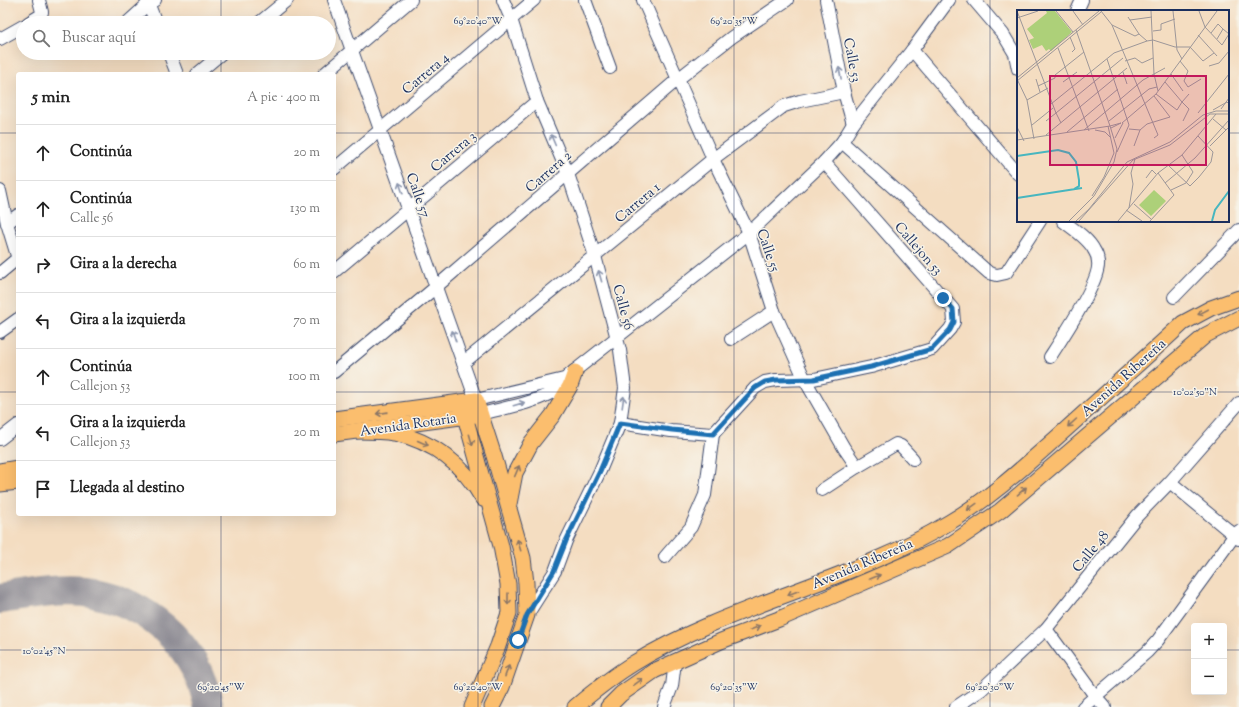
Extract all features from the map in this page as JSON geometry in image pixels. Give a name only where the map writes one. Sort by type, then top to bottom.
[{"type":"main road","name":"Avenida Ribereña","points":[[575,707],[605,682],[634,663],[674,641],[727,618],[888,555],[951,522],[993,492],[1040,452],[1183,323],[1211,308],[1239,298]]},
{"type":"main road","name":"Avenida Ribereña","points":[[608,707],[621,694],[654,671],[721,641],[779,619],[948,546],[1000,511],[1206,335],[1239,318]]},
{"type":"main road","points":[[508,508],[515,473],[531,443],[553,415],[570,386],[569,375]]},
{"type":"main road","points":[[469,401],[482,414],[523,558],[526,583],[527,615],[502,687],[492,707]]},
{"type":"main road","points":[[469,401],[465,417],[501,546],[508,584],[509,613],[498,646],[472,707]]},
{"type":"main road","name":"Avenida Rotaria","points":[[336,420],[469,401]]},
{"type":"main road","name":"Avenida Rotaria","points":[[336,434],[482,414]]},
{"type":"main road","points":[[358,431],[394,434],[419,441],[436,449],[451,459],[465,472],[476,487],[494,520]]},
{"type":"main road","points":[[0,471],[16,468]]},
{"type":"main road","points":[[0,484],[16,482]]},
{"type":"street","points":[[39,0],[42,12],[41,16]]},
{"type":"street","points":[[268,16],[287,0]]},
{"type":"street","name":"Calle 57","points":[[334,0],[463,363],[469,401]]},
{"type":"street","points":[[326,72],[411,0]]},
{"type":"street","name":"Calle 56","points":[[503,0],[511,19],[537,101],[568,174],[595,256],[620,350],[625,388],[620,423],[600,471],[566,541],[554,571],[527,615]]},
{"type":"street","name":"Carrera 4","points":[[336,167],[534,0]]},
{"type":"street","points":[[585,0],[610,68]]},
{"type":"street","name":"Calle 55","points":[[643,0],[713,159],[749,233],[774,311],[805,380],[844,448],[857,467]]},
{"type":"street","name":"Carrera 2","points":[[336,370],[678,80],[732,37],[787,0]]},
{"type":"street","name":"Calle 53","points":[[826,0],[844,92],[853,124]]},
{"type":"street","points":[[482,414],[552,393],[569,375],[749,233],[824,162],[842,142],[853,124],[912,50],[949,0]]},
{"type":"street","points":[[974,0],[1003,34],[1015,54],[1017,64]]},
{"type":"street","points":[[1077,10],[1082,0]]},
{"type":"street","points":[[134,16],[150,1],[154,16]]},
{"type":"street","points":[[0,39],[16,30]]},
{"type":"street","points":[[912,50],[1017,173]]},
{"type":"street","points":[[172,60],[176,72]]},
{"type":"street","points":[[199,72],[214,60]]},
{"type":"street","name":"Carrera 1","points":[[463,363],[713,159],[784,106],[800,100],[844,92]]},
{"type":"street","name":"Carrera 3","points":[[336,270],[408,208],[537,101]]},
{"type":"street","points":[[842,142],[989,273],[997,275],[1006,273],[1039,222]]},
{"type":"street","name":"Callejon 53","points":[[713,434],[755,388],[765,382],[776,380],[805,380],[871,367],[932,349],[950,330],[954,322],[953,309],[824,162]]},
{"type":"street","points":[[0,191],[7,223],[16,252]]},
{"type":"street","points":[[7,223],[16,216]]},
{"type":"street","points":[[1050,357],[1081,308],[1094,280],[1098,263],[1094,250],[1087,241],[1064,222]]},
{"type":"street","points":[[1174,297],[1239,230]]},
{"type":"street","points":[[0,273],[16,260]]},
{"type":"street","points":[[731,339],[774,311]]},
{"type":"street","points":[[0,332],[16,320]]},
{"type":"street","points":[[469,401],[569,375]]},
{"type":"street","name":"Calle 48","points":[[956,707],[981,690],[1046,629],[1137,516],[1170,482],[1239,403]]},
{"type":"street","points":[[620,423],[713,434],[705,495],[691,528],[665,557]]},
{"type":"street","points":[[0,439],[16,427]]},
{"type":"street","points":[[822,490],[896,444],[901,446],[913,459]]},
{"type":"street","points":[[1083,707],[1147,652],[1158,640],[1237,535],[1170,482]]},
{"type":"street","points":[[1046,629],[1095,696],[1105,707]]},
{"type":"street","points":[[664,707],[672,686],[675,662]]},
{"type":"taxiway","points":[[0,599],[31,594],[74,591],[104,596],[122,602],[140,611],[156,622],[184,649],[202,683],[209,707]]},
{"type":"route","points":[[518,640],[527,615],[554,571],[566,541],[600,471],[620,423],[651,428],[713,434],[755,388],[765,382],[776,380],[814,379],[871,367],[932,349],[950,330],[954,322],[953,309],[943,298]]}]
